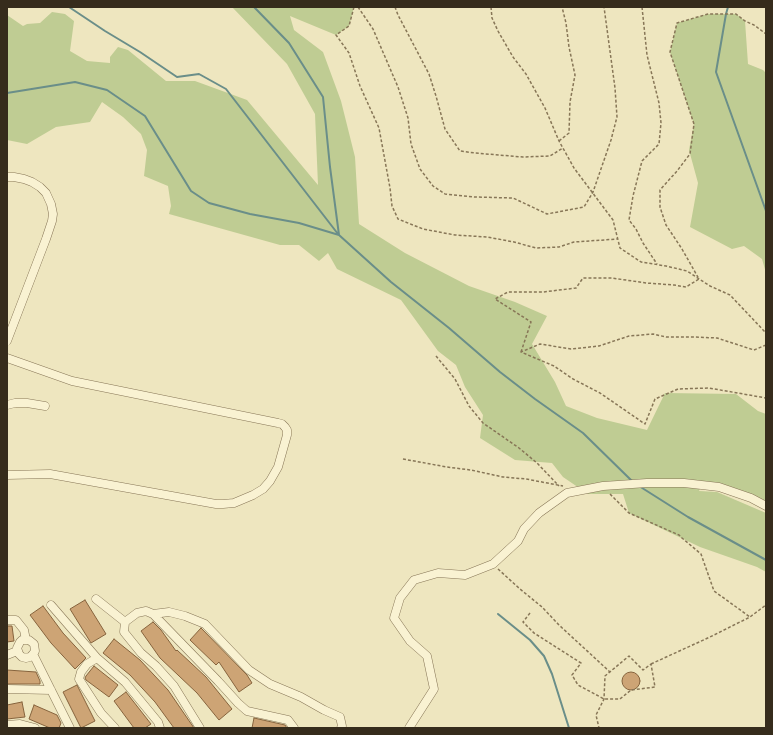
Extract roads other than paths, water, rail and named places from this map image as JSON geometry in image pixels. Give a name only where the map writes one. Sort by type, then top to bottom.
[{"type":"street","points":[[7,177],[24,178],[40,187],[46,193],[51,204],[53,214],[46,239],[7,341]]},
{"type":"street","points":[[7,358],[72,381],[278,423],[282,424],[287,430],[278,467],[270,481],[263,489],[243,500],[234,503],[216,504],[50,474],[7,475]]},
{"type":"street","points":[[7,405],[27,403],[45,406]]},
{"type":"street","points":[[409,728],[434,689],[427,656],[410,641],[394,618],[400,598],[414,580],[438,573],[465,575],[493,564],[518,540],[524,529],[539,513],[567,493],[603,486],[684,483],[719,487],[751,498],[766,506]]},
{"type":"street","points":[[96,599],[125,622]]},
{"type":"street","points":[[52,605],[96,658],[125,682],[158,722],[160,728]]},
{"type":"street","points":[[200,728],[174,686],[156,666],[141,653],[124,632],[125,622],[137,613],[146,611],[153,614],[238,703],[248,711],[288,720],[294,728]]},
{"type":"street","points":[[153,614],[168,612],[185,616],[205,624],[250,670],[270,684],[301,696],[324,710],[340,717],[341,728]]},
{"type":"street","points":[[7,620],[16,620],[24,630],[26,640]]},
{"type":"street","points":[[22,640],[29,640],[34,644],[35,648],[30,657],[22,657],[17,651],[18,645],[22,640]]},
{"type":"street","points":[[7,655],[17,651]]},
{"type":"street","points":[[33,654],[70,728]]},
{"type":"street","points":[[96,658],[81,672],[79,679],[101,713],[115,728]]},
{"type":"street","points":[[7,689],[51,690]]},
{"type":"street","points":[[7,725],[20,724],[35,728]]},
{"type":"waterway","points":[[69,7],[177,77],[199,74],[226,89],[338,234]]},
{"type":"waterway","points":[[254,7],[289,43],[323,97],[339,235],[391,282],[449,328],[500,372],[583,433],[632,481]]},
{"type":"waterway","points":[[728,7],[716,72],[766,211]]},
{"type":"waterway","points":[[7,93],[75,82],[107,90],[145,116],[191,191],[209,203],[250,214],[299,223],[339,235]]},
{"type":"waterway","points":[[639,486],[688,517],[766,560]]},
{"type":"waterway","points":[[498,614],[530,640],[544,656],[552,674],[569,728]]}]
